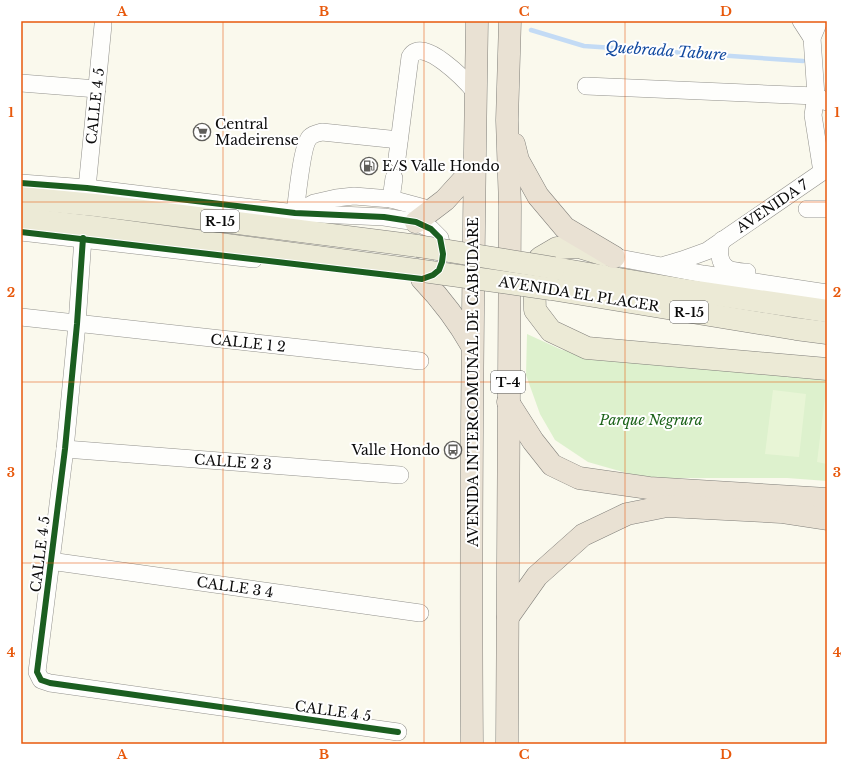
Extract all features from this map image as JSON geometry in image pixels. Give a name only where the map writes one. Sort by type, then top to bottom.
[{"type":"highway","name":"AVENIDA INTERCOMUNAL DE CABUDARE","points":[[472,744],[472,346],[477,21]]},
{"type":"highway","name":"T-4","points":[[507,744],[510,206],[508,120],[510,21]]},
{"type":"highway","points":[[508,120],[518,160],[538,196],[565,228],[614,257]]},
{"type":"highway","points":[[424,216],[445,200],[474,167]]},
{"type":"highway","points":[[419,274],[462,327],[472,346]]},
{"type":"highway","points":[[508,402],[533,441],[552,465],[579,478],[649,488],[827,498]]},
{"type":"highway","points":[[508,617],[537,576],[583,535],[627,514],[667,506],[781,512],[827,518]]},
{"type":"main road","name":"AVENIDA EL PLACER","points":[[21,198],[95,205],[418,246],[684,290],[827,311]]},
{"type":"main road","name":"AVENIDA EL PLACER","points":[[21,219],[92,226],[419,274],[551,289],[827,333]]},
{"type":"main road","points":[[614,257],[580,247],[557,248],[540,258],[534,278],[535,310],[551,331],[587,348],[827,369]]},
{"type":"street","points":[[800,21],[812,38]]},
{"type":"street","points":[[812,38],[819,21]]},
{"type":"street","name":"CALLE 4 5","points":[[87,188],[103,25]]},
{"type":"street","name":"AVENIDA 7","points":[[660,266],[707,251],[824,171],[813,115],[821,99],[812,38]]},
{"type":"street","points":[[397,158],[410,57],[415,51],[419,50],[430,53],[442,60],[468,83],[476,93]]},
{"type":"street","points":[[21,83],[97,89]]},
{"type":"street","points":[[586,86],[821,99]]},
{"type":"street","points":[[295,213],[306,142],[310,137],[322,132],[399,140]]},
{"type":"street","points":[[391,199],[394,178]]},
{"type":"street","points":[[21,183],[87,188],[295,213],[384,217],[424,216]]},
{"type":"street","points":[[21,232],[433,275],[439,270],[442,262],[443,254],[440,238],[431,229],[424,216],[391,199],[354,196],[336,198],[314,203],[295,213]]},
{"type":"street","points":[[807,209],[827,209]]},
{"type":"street","name":"CALLE 4 5","points":[[83,238],[77,324],[65,449],[50,561],[38,672],[41,680],[50,683],[398,732]]},
{"type":"street","points":[[722,240],[719,247],[719,254],[723,263],[730,270],[753,273],[789,288]]},
{"type":"street","points":[[614,257],[703,274],[827,293]]},
{"type":"street","name":"CALLE 1 2","points":[[21,317],[420,361]]},
{"type":"street","name":"CALLE 2 3","points":[[65,449],[400,475]]},
{"type":"street","name":"CALLE 3 4","points":[[50,561],[420,613]]},
{"type":"green space","name":"Parque Negrura","points":[[527,334],[562,350],[612,357],[827,378],[827,481],[787,478],[644,478],[588,462],[555,440],[540,414],[526,375]]},
{"type":"green space","points":[[827,389],[827,464],[817,462]]},
{"type":"green space","points":[[773,390],[806,394],[799,457],[765,454]]},
{"type":"waterway","name":"Quebrada Tabure","points":[[531,30],[584,46],[803,61]]},
{"type":"cycle path","points":[[21,183],[87,188],[295,213],[384,217],[416,222],[431,229],[440,238],[443,254],[439,270],[433,275],[422,279],[21,232]]},
{"type":"cycle path","points":[[83,238],[77,324],[65,449],[37,672],[41,680],[50,683],[398,732]]},
{"type":"place","name":"Central Madeirense","points":[[202,132]]},
{"type":"place","name":"E/S Valle Hondo","points":[[369,166]]},
{"type":"place","name":"Valle Hondo","points":[[453,450]]}]
